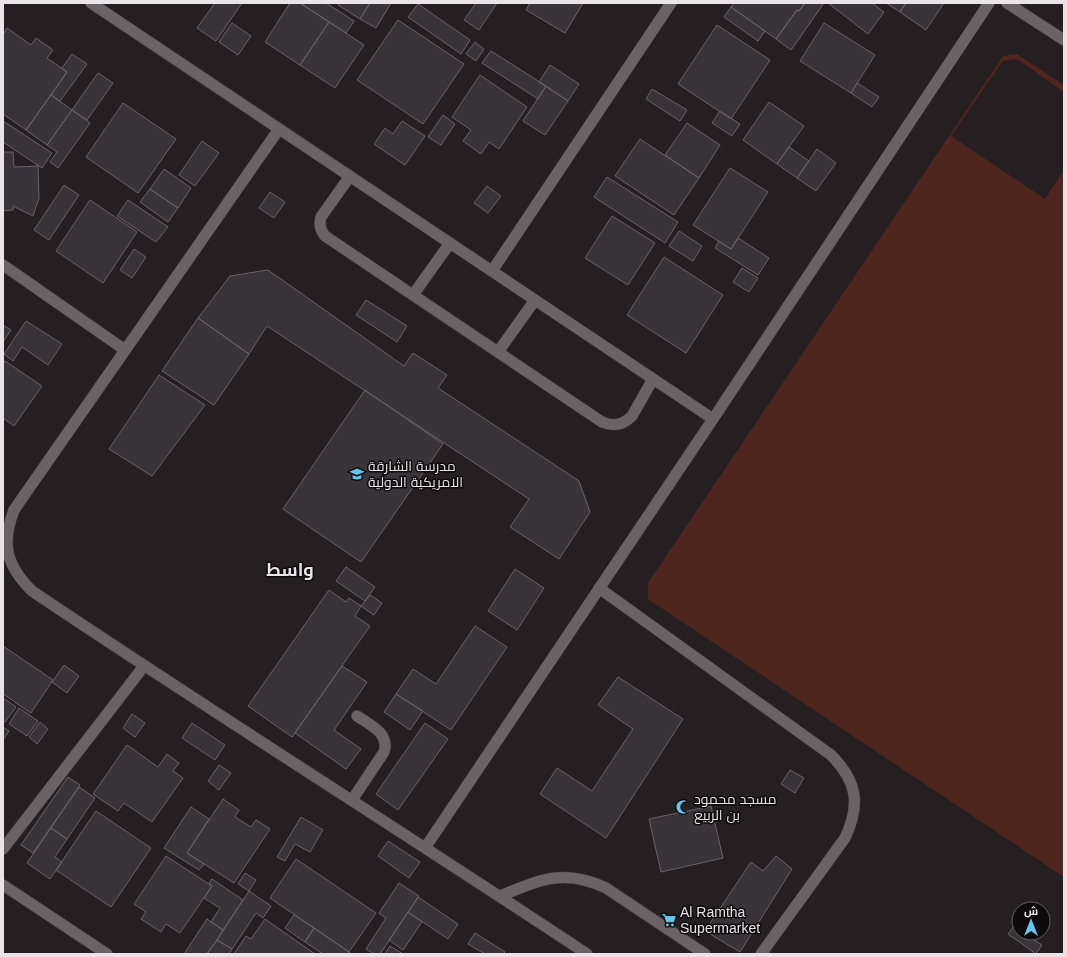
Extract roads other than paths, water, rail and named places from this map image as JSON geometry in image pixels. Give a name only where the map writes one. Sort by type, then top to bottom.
[{"type":"street","points":[[91,3],[713,419]]},
{"type":"street","points":[[492,271],[671,3]]},
{"type":"street","points":[[425,848],[990,3]]},
{"type":"street","points":[[1007,3],[1064,40]]},
{"type":"street","points":[[279,129],[14,510],[8,524],[6,538],[8,553],[13,567],[20,580],[32,590],[144,666],[500,896],[587,954]]},
{"type":"street","points":[[350,176],[321,217],[320,222],[322,232],[325,236],[602,422],[615,425],[622,424],[632,416],[653,379]]},
{"type":"street","points":[[413,295],[450,243]]},
{"type":"street","points":[[3,265],[125,350]]},
{"type":"street","points":[[498,352],[535,300]]},
{"type":"street","points":[[599,588],[831,755],[842,766],[850,779],[854,794],[855,809],[852,824],[845,838],[761,954]]},
{"type":"street","points":[[3,849],[144,666]]},
{"type":"street","points":[[352,800],[386,747],[386,742],[382,733],[357,716]]},
{"type":"street","points":[[500,896],[538,881],[551,878],[580,878],[606,888],[705,954]]},
{"type":"street","points":[[3,885],[107,954]]},
{"type":"place","name":"مدرسة الشارقة الامريكية الدولية","points":[[357,474]]},
{"type":"place","name":"مسجد محمود بن الربيع","points":[[683,807]]},
{"type":"place","name":"Al Ramtha Supermarket","points":[[669,920]]},
{"type":"district","name":"واسط","points":[[290,570]]}]
